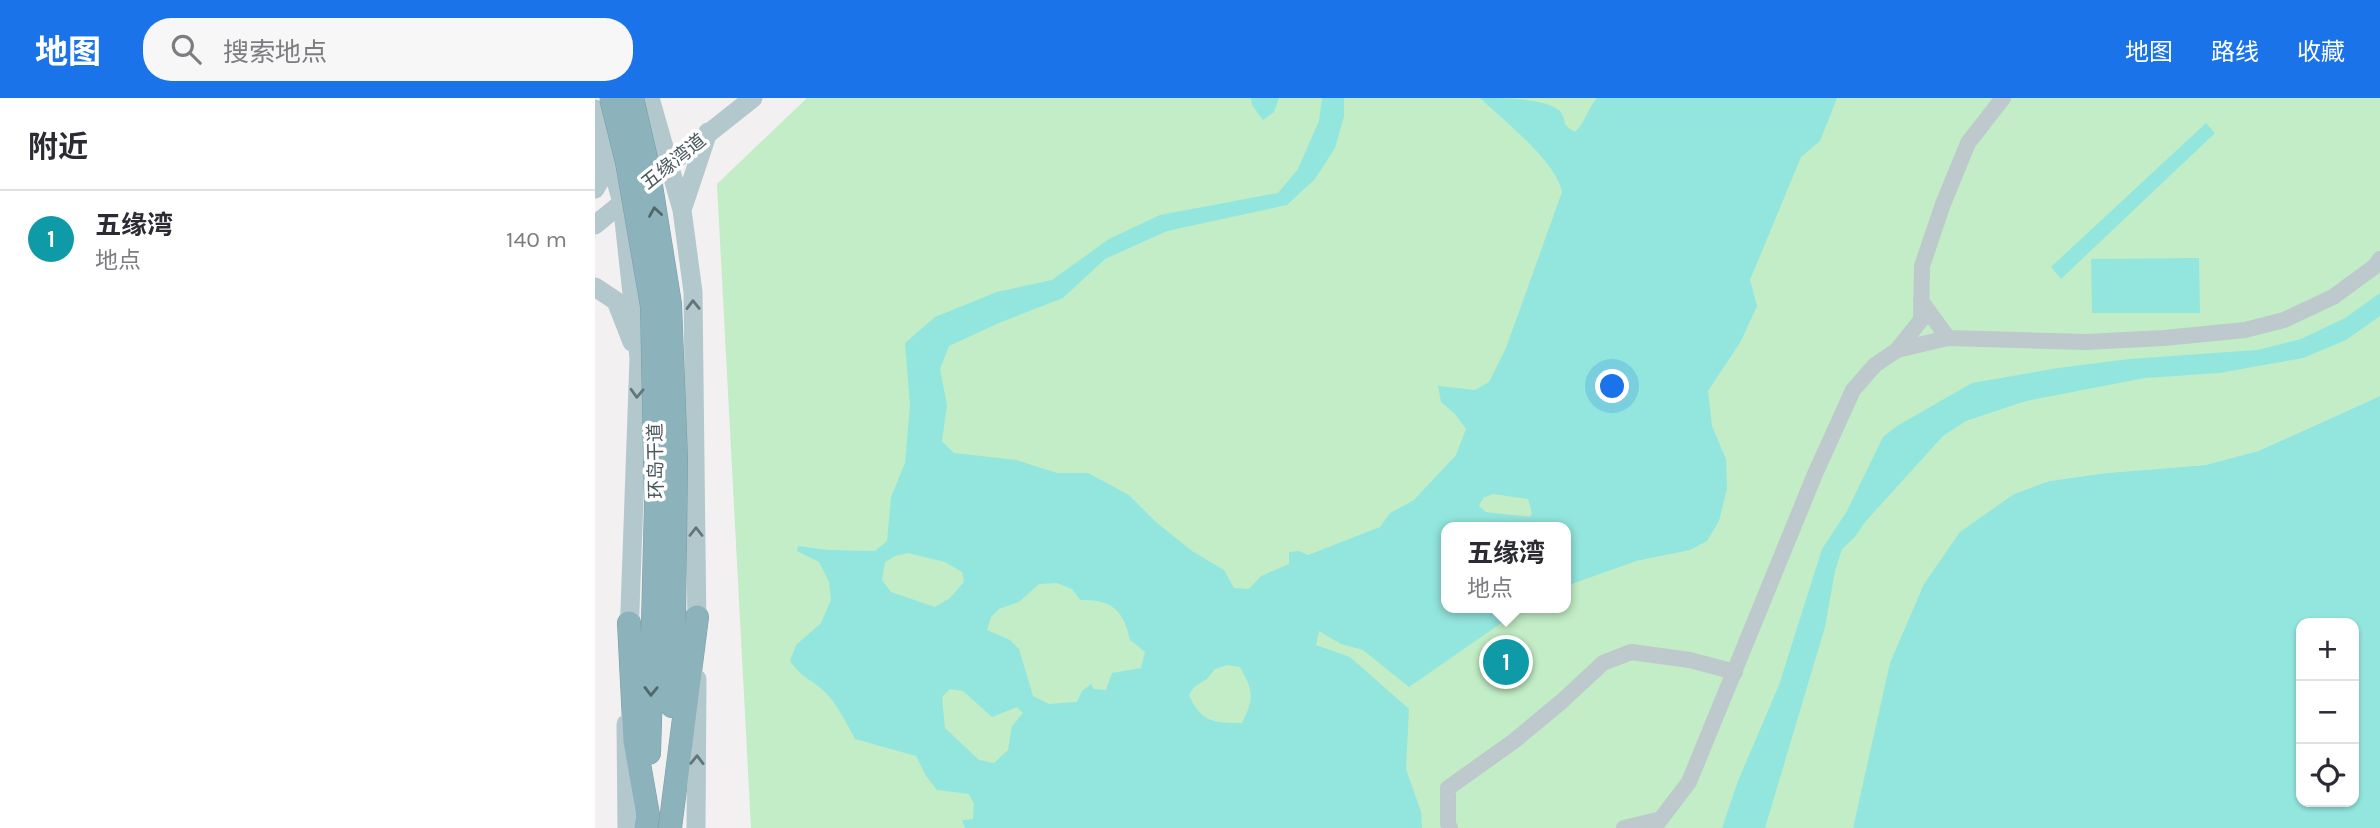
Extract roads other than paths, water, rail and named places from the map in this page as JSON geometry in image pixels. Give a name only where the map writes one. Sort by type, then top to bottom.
[{"type":"highway","name":"环岛干道","points":[[632,98],[648,167],[670,304],[676,459],[663,622],[659,825]]},
{"type":"highway","name":"环岛干道","points":[[601,106],[627,162],[652,306],[656,503],[663,622]]},
{"type":"highway","points":[[659,825],[697,617]]},
{"type":"highway","points":[[629,623],[635,741],[659,825]]},
{"type":"main road","points":[[650,98],[682,210],[693,292],[697,617],[696,828]]},
{"type":"main road","name":"五缘湾道","points":[[595,225],[753,98]]},
{"type":"main road","points":[[595,189],[599,182],[601,106]]},
{"type":"main road","points":[[601,106],[622,202],[639,358],[625,756],[627,828]]},
{"type":"main road","points":[[682,210],[708,132]]},
{"type":"main road","points":[[595,287],[616,301],[639,358]]},
{"type":"street","points":[[1624,828],[1658,823],[1689,782],[1815,474],[1853,390],[1875,365],[1897,350],[1921,320],[1922,267],[1943,204],[1968,144],[2003,98]]},
{"type":"street","points":[[1897,350],[1948,338],[2086,342],[2245,330],[2284,320],[2333,297],[2380,260]]},
{"type":"street","points":[[1920,299],[1948,338]]},
{"type":"street","points":[[1450,828],[1448,788],[1514,741],[1603,663],[1632,652],[1690,660],[1735,672]]},
{"type":"water","points":[[1251,98],[1279,98],[1274,112],[1263,120],[1252,105]]},
{"type":"water","points":[[1322,98],[1344,98],[1344,116],[1335,148],[1315,179],[1287,205],[1167,231],[1105,259],[1063,298],[949,346],[940,369],[947,405],[942,441],[954,453],[1016,460],[1057,473],[1088,473],[1129,495],[1157,523],[1192,551],[1224,570],[1234,588],[1249,589],[1261,576],[1289,564],[1289,552],[1299,551],[1308,555],[1380,527],[1390,513],[1414,500],[1456,455],[1466,429],[1455,414],[1441,402],[1438,386],[1475,390],[1489,382],[1506,348],[1562,192],[1558,180],[1539,154],[1480,98],[1544,103],[1560,111],[1565,124],[1575,132],[1597,98],[1837,98],[1820,141],[1801,157],[1750,280],[1757,306],[1741,341],[1708,391],[1712,426],[1726,459],[1727,489],[1719,521],[1707,541],[1690,550],[1636,561],[1571,584],[1571,522],[1441,522],[1441,613],[1516,613],[1409,687],[1363,650],[1341,644],[1319,631],[1316,645],[1350,657],[1409,709],[1406,769],[1421,812],[1422,828],[965,828],[962,820],[973,819],[974,804],[969,794],[937,790],[916,756],[855,739],[828,695],[799,672],[790,661],[796,645],[821,623],[831,600],[829,582],[819,562],[797,551],[798,546],[875,551],[887,541],[891,497],[905,463],[910,406],[905,343],[935,317],[997,292],[1052,280],[1109,239],[1160,215],[1278,193],[1298,169],[1319,121]],"holes":[[[1493,494],[1528,499],[1532,513],[1530,517],[1486,512],[1479,506],[1483,498]],[[908,553],[945,562],[962,572],[964,582],[950,598],[935,607],[891,592],[882,580],[885,562]],[[1057,583],[1072,589],[1080,600],[1100,602],[1114,608],[1124,621],[1130,640],[1145,652],[1141,668],[1112,673],[1106,690],[1094,689],[1091,684],[1082,691],[1077,702],[1049,704],[1033,696],[1019,649],[1010,640],[987,630],[991,617],[999,609],[1019,602],[1039,584]],[[1227,665],[1240,667],[1251,695],[1242,723],[1216,721],[1203,716],[1189,695],[1194,687],[1207,679],[1215,669]],[[950,689],[963,691],[992,717],[1017,707],[1023,713],[1012,726],[1008,750],[994,763],[979,760],[945,728],[942,697]]]},
{"type":"water","points":[[2206,123],[2215,133],[2061,279],[2051,267]]},
{"type":"water","points":[[2199,258],[2200,313],[2092,313],[2091,259]]},
{"type":"water","points":[[2380,293],[2380,316],[2346,340],[2303,358],[2219,373],[2145,378],[2026,401],[1966,421],[1943,436],[1842,549],[1835,571],[1825,627],[1765,828],[1722,828],[1738,781],[1779,685],[1822,549],[1847,511],[1883,437],[1897,426],[1972,383],[2129,359],[2257,350],[2301,339],[2345,318]]},
{"type":"water","points":[[2380,396],[2380,828],[1853,828],[1890,663],[1924,584],[1960,532],[2014,494],[2049,481],[2106,473],[2205,465],[2258,451]]},
{"type":"place","name":"五缘湾","points":[[1506,662]]}]
